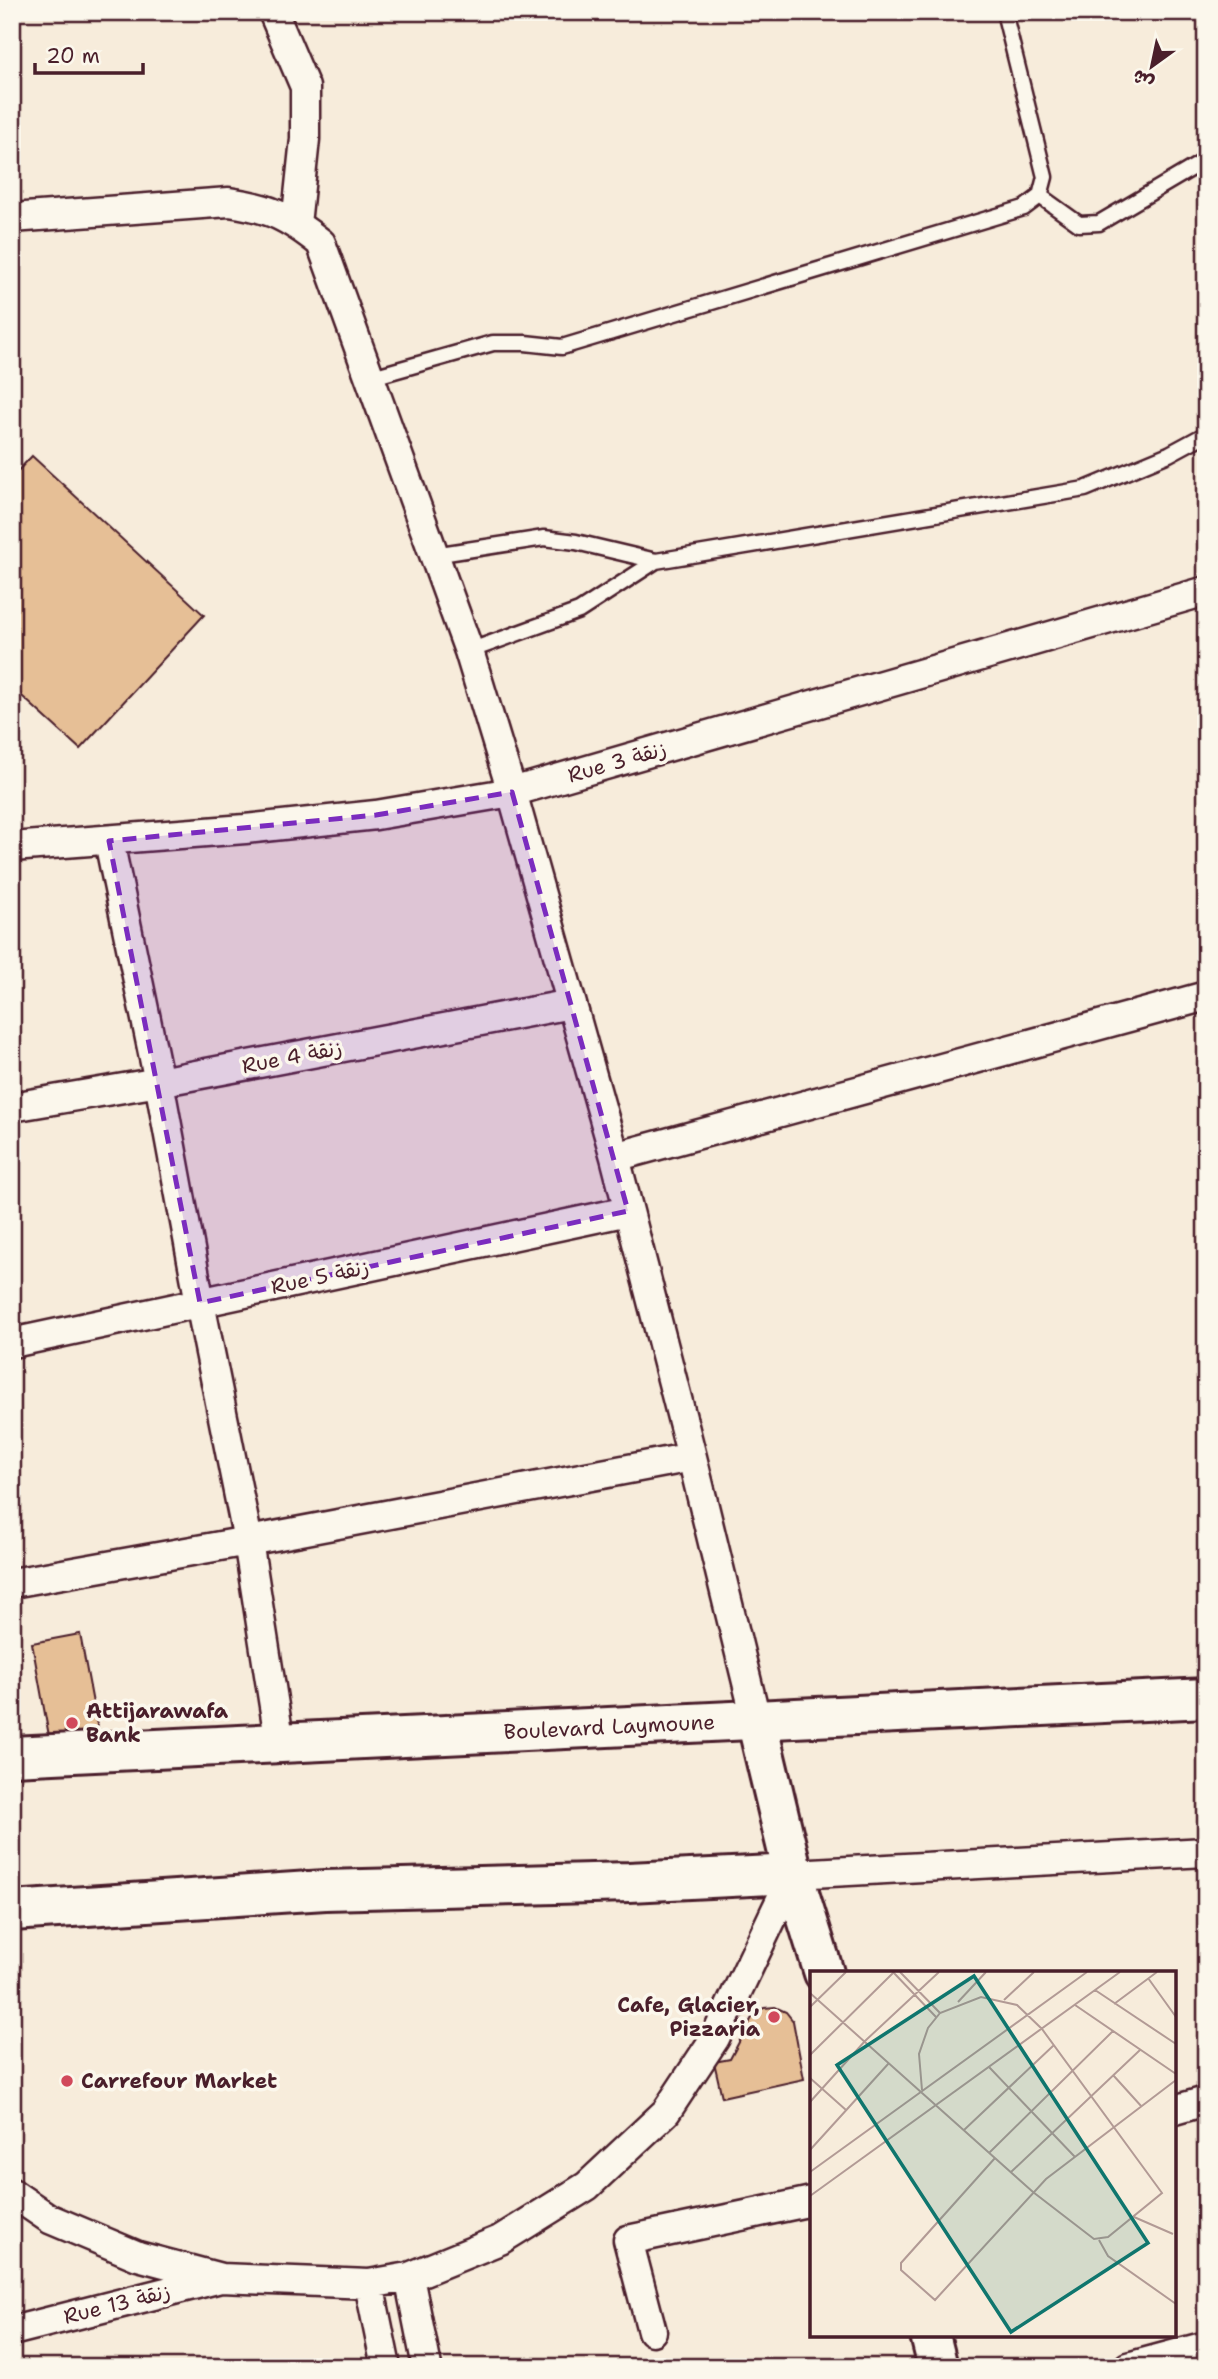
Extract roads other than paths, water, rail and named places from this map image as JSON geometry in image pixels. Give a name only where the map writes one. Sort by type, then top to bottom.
[{"type":"street","points":[[272,12],[305,87],[305,139],[296,223]]},
{"type":"street","points":[[12,218],[229,202],[261,207],[296,223],[321,243],[469,650],[512,792],[615,1157],[692,1457],[793,1874],[823,1971]]},
{"type":"street","name":"Rue 3 زنقة","points":[[12,848],[376,816],[512,792],[1206,591]]},
{"type":"street","points":[[108,841],[159,1082],[248,1541],[280,1744]]},
{"type":"street","points":[[615,1157],[1206,996]]},
{"type":"street","name":"Rue 4 زنقة","points":[[12,1107],[571,1004]]},
{"type":"street","name":"Rue 5 زنقة","points":[[12,1343],[628,1212]]},
{"type":"street","points":[[12,1583],[692,1457]]},
{"type":"street","name":"Boulevard Laymoune","points":[[12,1756],[1206,1698]]},
{"type":"street","points":[[12,1911],[325,1890],[615,1882],[1206,1852]]},
{"type":"street","points":[[12,2193],[50,2219],[138,2256],[221,2278],[369,2284],[409,2277],[500,2240],[587,2186],[666,2112],[715,2038],[793,1874]]},
{"type":"street","points":[[1176,2110],[1206,2102]]},
{"type":"street","points":[[652,2331],[628,2240],[810,2201]]},
{"type":"street","points":[[409,2277],[427,2367]]},
{"type":"street","name":"Rue 13 زنقة","points":[[12,2331],[221,2278]]},
{"type":"street","points":[[369,2284],[386,2367]]},
{"type":"street","points":[[930,2337],[938,2367]]},
{"type":"street","points":[[1128,2367],[1206,2346]]},
{"type":"lane","points":[[369,377],[493,343],[562,347],[1024,208],[1040,196],[1045,177],[1004,12]]},
{"type":"lane","points":[[1040,196],[1079,224],[1099,223],[1206,160]]},
{"type":"lane","points":[[434,555],[544,538],[576,542],[656,561],[1085,489],[1169,454],[1206,433]]},
{"type":"lane","points":[[469,650],[579,611],[656,561]]},
{"type":"place","name":"Attijarawafa Bank","points":[[72,1723]]},
{"type":"place","name":"Cafe, Glacier, Pizzaria","points":[[774,2017]]},
{"type":"place","name":"Carrefour Market","points":[[67,2081]]}]
